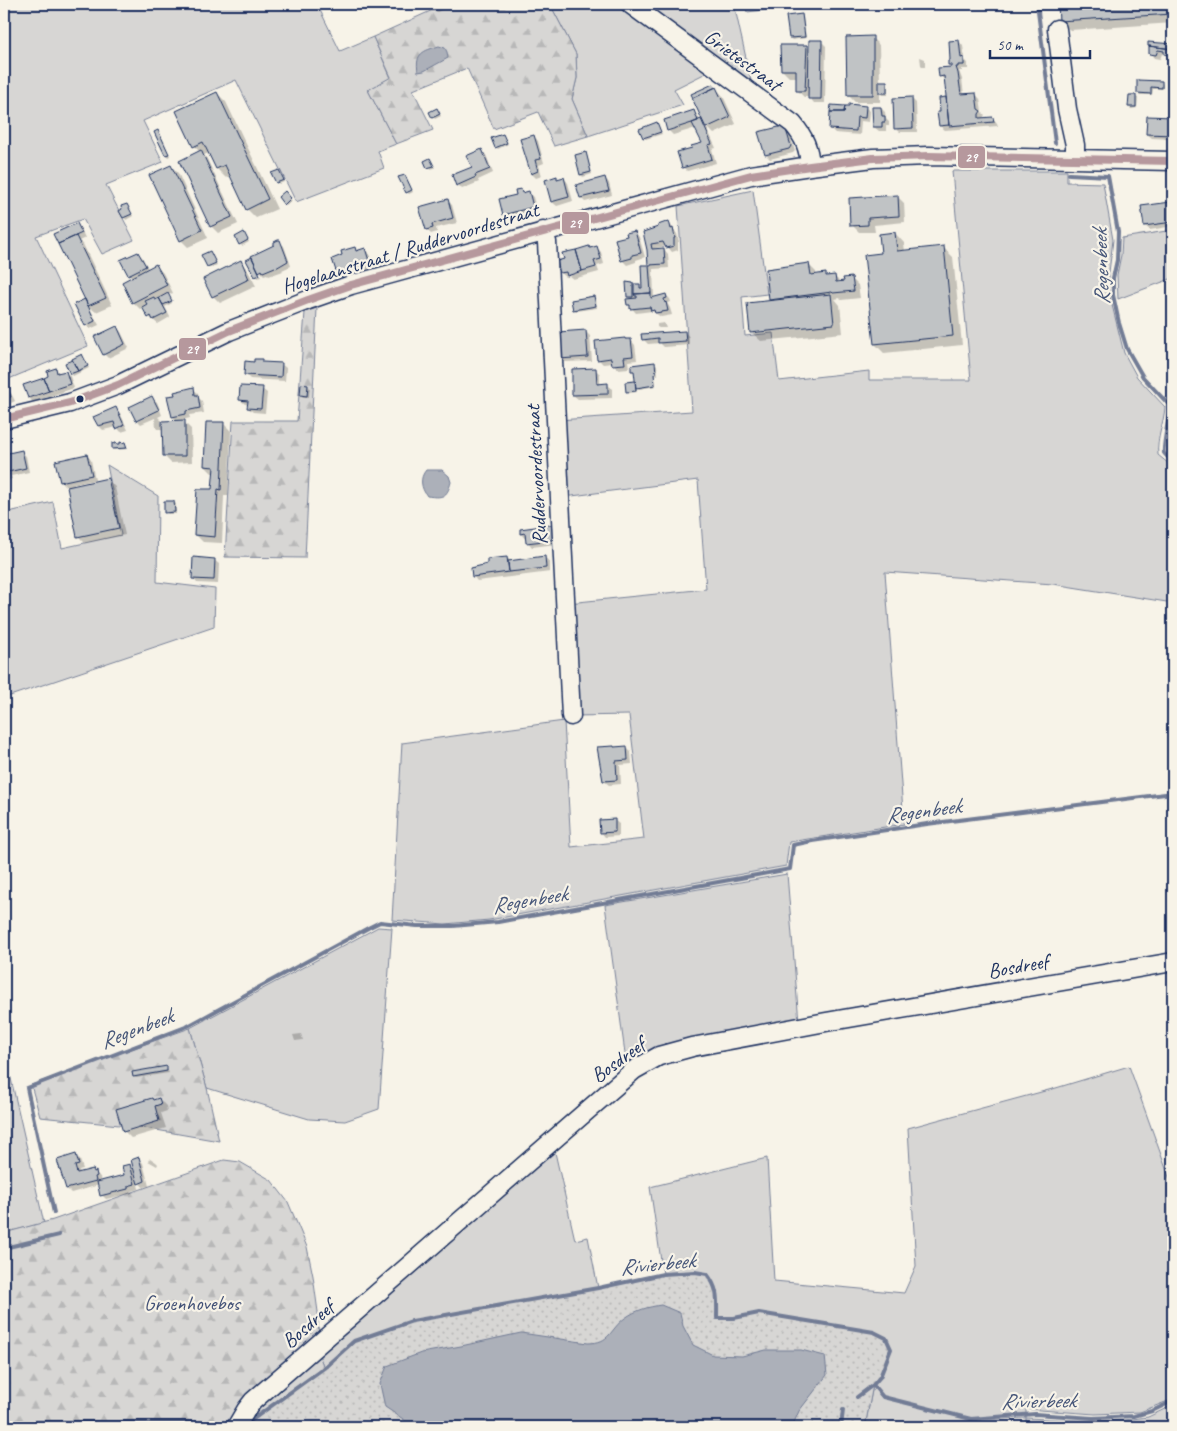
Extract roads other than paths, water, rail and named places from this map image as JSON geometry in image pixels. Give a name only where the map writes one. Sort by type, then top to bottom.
[{"type":"street","name":"Grietestraat","points":[[630,4],[793,124],[802,135],[809,155],[810,166]]},
{"type":"street","points":[[1057,29],[1067,109],[1075,145],[1075,159]]},
{"type":"street","name":"Hogelaanstraat / Ruddervoordestraat","points":[[4,419],[70,403],[118,385],[221,334],[308,300],[374,278],[751,175],[874,158],[929,156],[1173,161]]},
{"type":"street","name":"Ruddervoordestraat","points":[[544,231],[547,242],[571,716]]},
{"type":"street","name":"Bosdreef","points":[[236,1427],[253,1401],[634,1070],[659,1056],[692,1047],[826,1022],[1173,962]]},
{"type":"waterway","name":"Regenbeek","points":[[1037,4],[1055,143]]},
{"type":"waterway","name":"Regenbeek","points":[[1069,174],[1108,176],[1118,232],[1113,295],[1119,323],[1127,349],[1143,377],[1170,406],[1164,453],[1173,461],[1173,467]]},
{"type":"waterway","name":"Regenbeek","points":[[54,1213],[27,1088],[188,1026],[380,922],[417,926],[453,926],[498,922],[790,869],[793,845],[812,841],[927,824],[1173,793]]},
{"type":"waterway","name":"Regenbeek","points":[[4,1248],[59,1235]]},
{"type":"waterway","name":"Rivierbeek","points":[[245,1425],[324,1368],[354,1341],[412,1321],[598,1288],[663,1274],[695,1272],[707,1274],[714,1285],[717,1318],[734,1318],[759,1313],[874,1332],[886,1338],[891,1349],[880,1377],[873,1385],[883,1397],[971,1419],[1035,1414],[1093,1418],[1134,1416],[1152,1411],[1173,1401]]},
{"type":"waterway","points":[[857,1397],[873,1385]]},
{"type":"waterway","points":[[841,1427],[843,1410]]},
{"type":"waterway","name":"Rivierbeek","points":[[4,1425],[23,1422],[231,1423]]},
{"type":"park label","name":"Groenhovebos","points":[[192,1303]]}]
